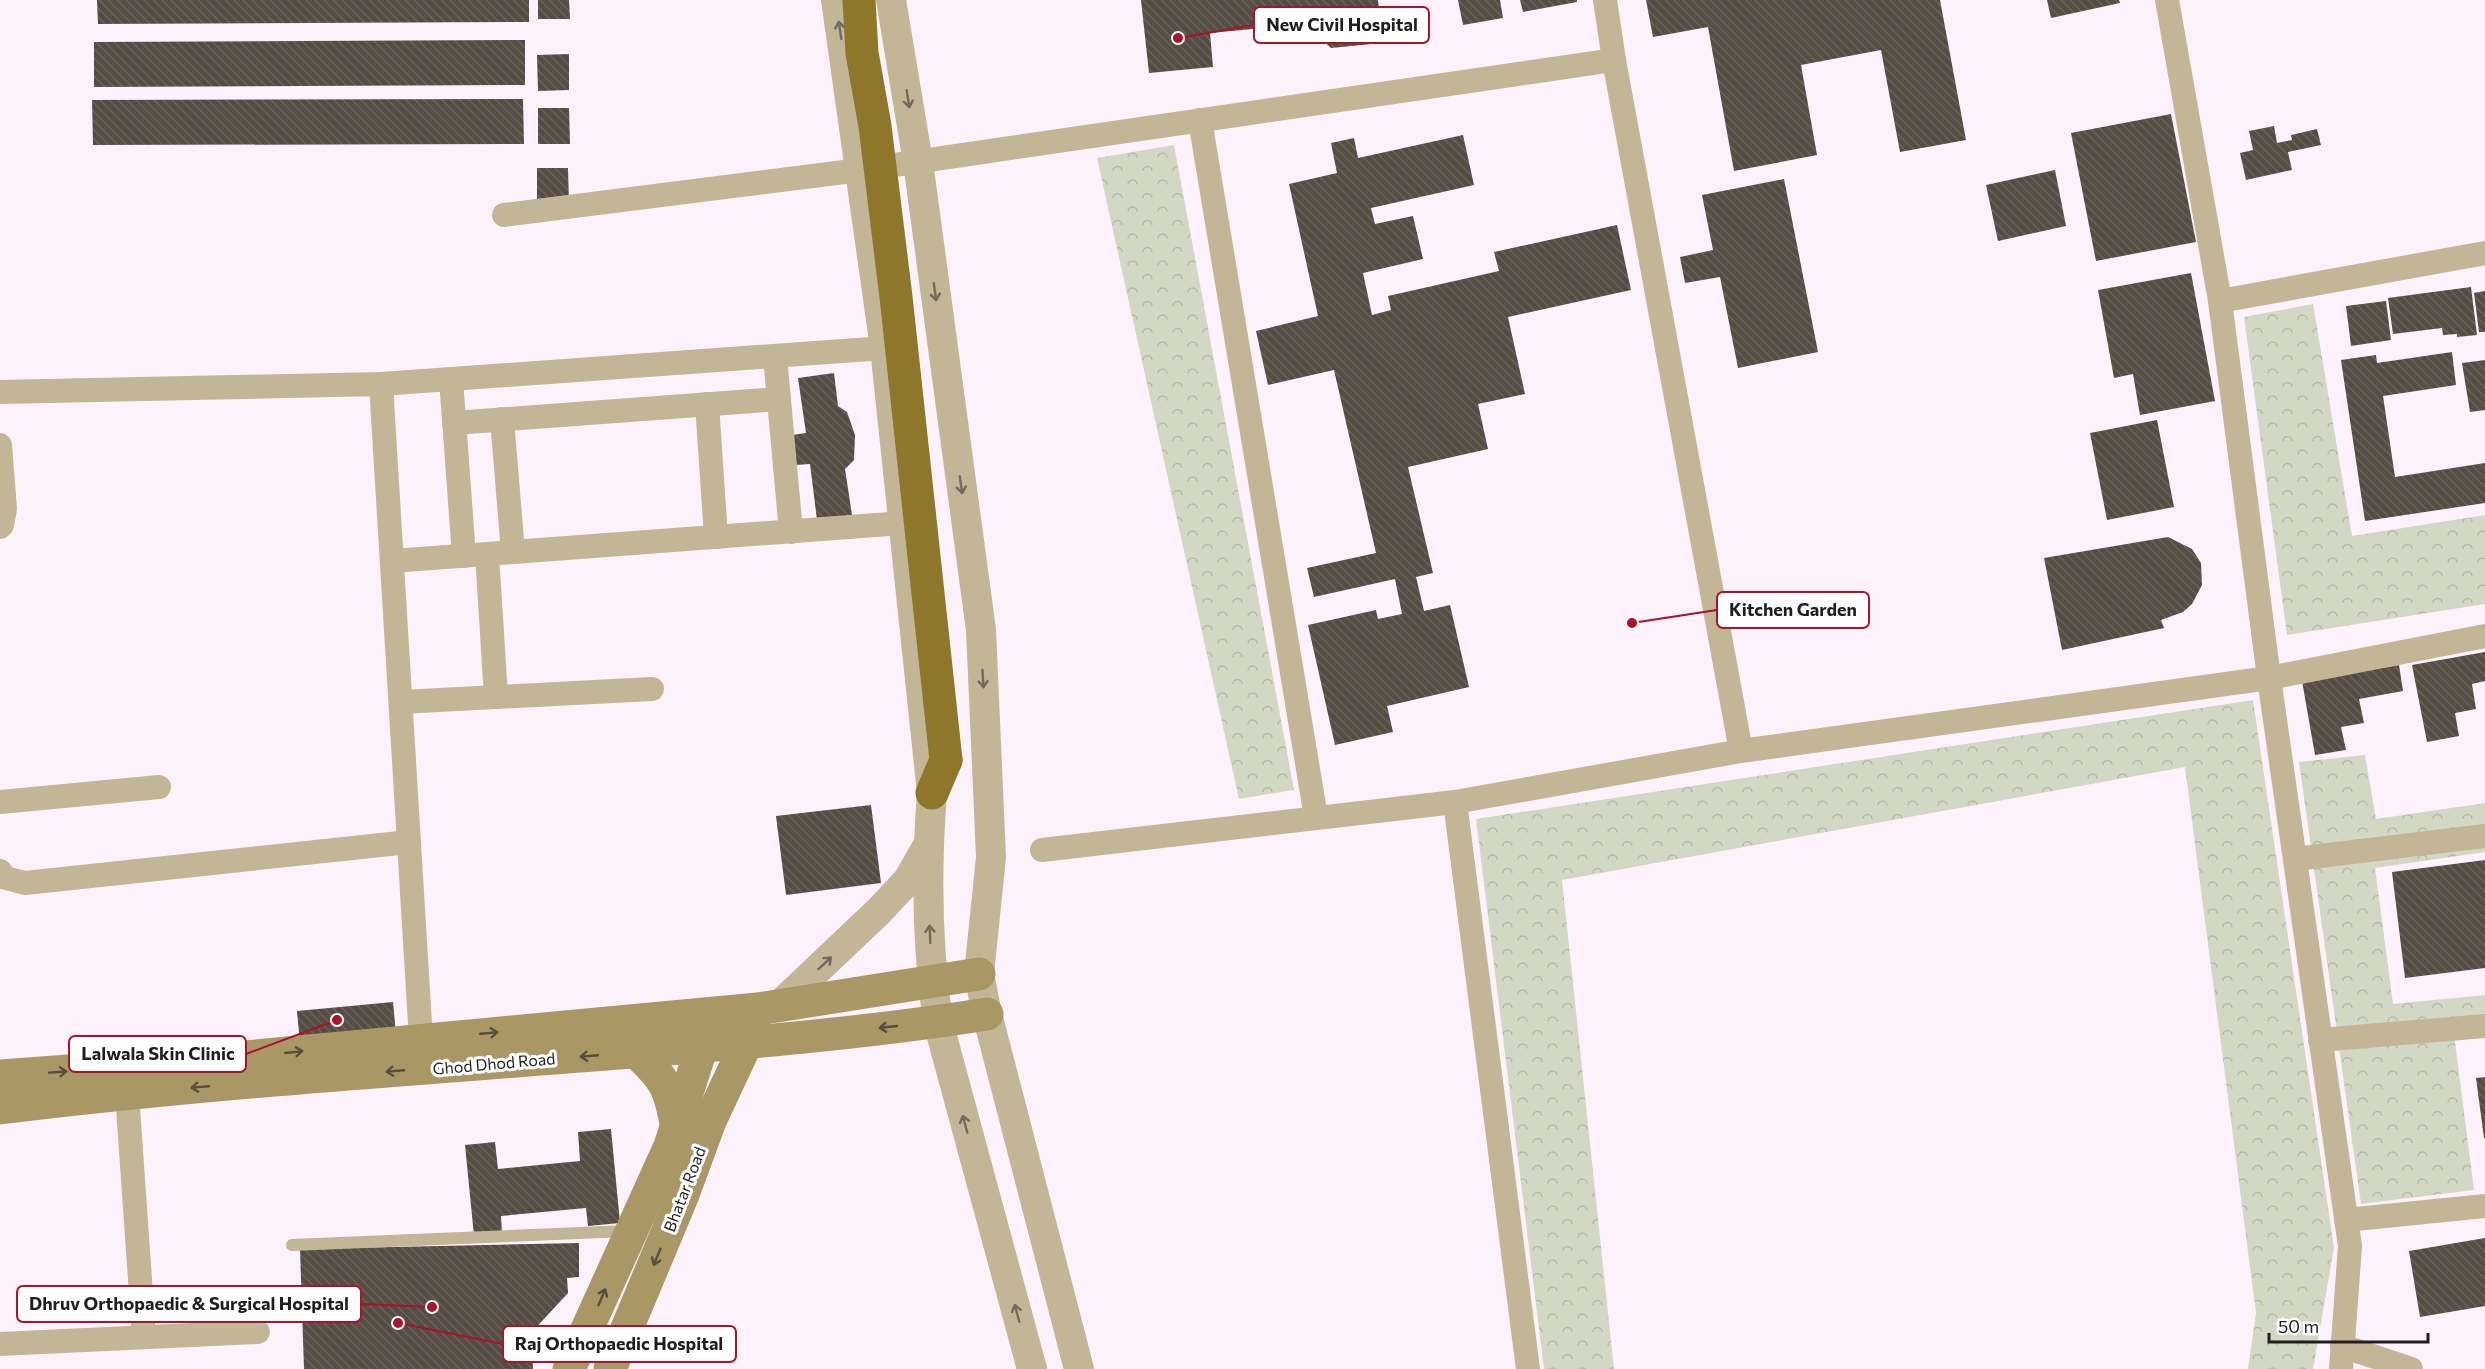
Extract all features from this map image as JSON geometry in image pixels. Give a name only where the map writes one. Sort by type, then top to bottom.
[{"type":"highway","points":[[859,0],[862,53],[875,126],[896,297],[946,760],[932,793]]},
{"type":"main road","points":[[0,1076],[202,1061],[770,1006],[979,974]]},
{"type":"main road","name":"Bhatar Road","points":[[610,1369],[682,1197],[710,1121],[747,1042],[770,1006]]},
{"type":"main road","points":[[569,1369],[677,1129],[702,1046],[709,1012]]},
{"type":"main road","name":"Ghod Dhod Road","points":[[0,1108],[127,1093],[747,1042],[938,1022],[987,1014]]},
{"type":"main road","points":[[710,1121],[750,1073],[794,1045],[825,1034]]},
{"type":"main road","points":[[636,1052],[658,1072],[665,1082],[672,1099],[677,1129]]},
{"type":"street","points":[[836,0],[885,348],[932,793],[928,845],[932,981],[938,1022],[1032,1369]]},
{"type":"street","points":[[891,0],[918,162],[981,630],[991,856],[979,974],[987,1014],[1080,1369]]},
{"type":"street","points":[[900,0],[902,64]]},
{"type":"street","points":[[1605,0],[1614,60],[1741,751]]},
{"type":"street","points":[[2167,0],[2220,301],[2269,678],[2350,1246],[2342,1357],[2411,1369]]},
{"type":"street","points":[[504,215],[918,162],[1614,60]]},
{"type":"street","points":[[1200,120],[1316,817]]},
{"type":"street","points":[[2220,301],[2485,253]]},
{"type":"street","points":[[0,392],[381,384],[885,348]]},
{"type":"street","points":[[775,356],[790,532]]},
{"type":"street","points":[[451,380],[464,556]]},
{"type":"street","points":[[381,384],[421,1040]]},
{"type":"street","points":[[454,423],[779,399]]},
{"type":"street","points":[[707,404],[716,537]]},
{"type":"street","points":[[502,419],[513,552]]},
{"type":"street","points":[[0,445],[5,509],[0,527]]},
{"type":"street","points":[[392,561],[903,523]]},
{"type":"street","points":[[487,554],[496,697]]},
{"type":"street","points":[[1042,850],[1455,802],[1741,751],[2269,678],[2485,636]]},
{"type":"street","points":[[400,702],[652,689]]},
{"type":"street","points":[[0,802],[159,787]]},
{"type":"street","points":[[1455,802],[1528,1369]]},
{"type":"street","points":[[2295,859],[2485,836]]},
{"type":"street","points":[[0,871],[6,878],[25,883],[409,842]]},
{"type":"street","name":"Bhatar Road","points":[[770,1006],[885,905],[908,880],[928,845]]},
{"type":"street","points":[[2320,1040],[2485,1026]]},
{"type":"street","points":[[127,1093],[144,1337]]},
{"type":"street","points":[[982,1185],[1029,1173]]},
{"type":"street","points":[[2346,1220],[2485,1206]]},
{"type":"street","points":[[0,1344],[258,1332]]},
{"type":"lane","points":[[292,1245],[630,1231]]},
{"type":"green space","points":[[1174,145],[1294,790],[1239,799],[1097,158]]},
{"type":"green space","points":[[2313,304],[2352,536],[2485,515],[2485,604],[2287,635],[2244,317]]},
{"type":"green space","points":[[2253,700],[2334,1248],[2313,1369],[2248,1369],[2256,1313],[2185,767],[1562,880],[1614,1369],[1544,1369],[1476,819]]},
{"type":"green space","points":[[2365,755],[2376,819],[2485,803],[2485,852],[2375,868],[2393,1004],[2485,995],[2485,1015],[2452,1019],[2474,1190],[2361,1204],[2299,762]]},
{"type":"building","points":[[97,0],[529,0],[529,22],[98,24]]},
{"type":"building","points":[[538,0],[569,0],[570,19],[538,19]]},
{"type":"building","points":[[1141,0],[1378,0],[1382,43],[1331,48],[1305,24],[1210,33],[1213,67],[1149,73]]},
{"type":"building","points":[[1458,0],[1500,0],[1503,18],[1463,25]]},
{"type":"building","points":[[1520,0],[1577,0],[1577,2],[1523,12]]},
{"type":"building","points":[[1646,0],[1940,0],[1966,140],[1900,152],[1881,50],[1801,65],[1817,155],[1734,171],[1708,27],[1653,37]]},
{"type":"building","points":[[2047,0],[2119,0],[2120,3],[2051,18]]},
{"type":"building","points":[[525,40],[525,85],[94,87],[94,42]]},
{"type":"building","points":[[569,54],[569,90],[538,91],[537,55]]},
{"type":"building","points":[[523,99],[524,144],[93,145],[92,100]]},
{"type":"building","points":[[538,108],[569,108],[570,144],[538,144]]},
{"type":"building","points":[[2171,114],[2196,242],[2096,261],[2071,133]]},
{"type":"building","points":[[2274,126],[2277,143],[2292,140],[2291,135],[2317,129],[2321,145],[2288,152],[2292,170],[2246,180],[2240,153],[2253,150],[2249,131]]},
{"type":"building","points":[[1463,135],[1474,185],[1371,208],[1375,224],[1413,216],[1423,259],[1363,273],[1372,315],[1391,310],[1388,296],[1499,271],[1494,252],[1617,225],[1631,290],[1508,317],[1525,394],[1478,404],[1488,449],[1408,467],[1433,573],[1416,577],[1424,611],[1450,605],[1469,687],[1387,706],[1393,732],[1335,745],[1308,625],[1376,610],[1378,619],[1402,614],[1395,579],[1314,597],[1307,568],[1376,553],[1334,370],[1268,385],[1256,331],[1318,316],[1289,184],[1337,173],[1331,143],[1354,138],[1358,158]]},
{"type":"building","points":[[537,168],[568,168],[569,204],[537,204]]},
{"type":"building","points":[[2055,170],[2066,226],[1998,241],[1986,185]]},
{"type":"building","points":[[1784,179],[1818,352],[1738,368],[1720,277],[1685,283],[1680,257],[1713,250],[1702,195]]},
{"type":"building","points":[[2191,273],[2215,401],[2140,415],[2133,374],[2114,378],[2098,290]]},
{"type":"building","points":[[2471,287],[2477,335],[2457,337],[2457,334],[2443,335],[2442,328],[2393,334],[2388,298]]},
{"type":"building","points":[[2485,291],[2485,332],[2479,332],[2474,293]]},
{"type":"building","points":[[2386,301],[2391,340],[2351,346],[2346,306]]},
{"type":"building","points":[[2452,352],[2456,385],[2383,396],[2395,477],[2485,463],[2485,503],[2365,521],[2341,360],[2376,355],[2377,363]]},
{"type":"building","points":[[2485,360],[2485,410],[2470,412],[2462,363]]},
{"type":"building","points":[[834,373],[838,406],[847,412],[855,435],[854,460],[845,469],[852,515],[817,520],[810,464],[796,465],[792,435],[806,433],[798,378]]},
{"type":"building","points":[[2157,420],[2174,507],[2107,520],[2090,433]]},
{"type":"building","points":[[2168,537],[2192,549],[2201,563],[2202,585],[2192,604],[2183,612],[2161,620],[2164,628],[2062,650],[2044,558]]},
{"type":"building","points":[[2485,652],[2485,681],[2472,684],[2476,709],[2455,713],[2459,736],[2427,742],[2412,665]]},
{"type":"building","points":[[2399,665],[2403,691],[2359,699],[2364,723],[2341,727],[2346,750],[2315,755],[2302,681]]},
{"type":"building","points":[[871,805],[881,883],[786,895],[776,816]]},
{"type":"building","points":[[2485,860],[2485,968],[2405,978],[2392,872]]},
{"type":"building","points":[[393,1002],[396,1034],[300,1044],[297,1011]]},
{"type":"building","points":[[2485,1077],[2485,1138],[2484,1138],[2476,1078]]},
{"type":"building","points":[[611,1129],[620,1223],[588,1226],[586,1208],[501,1216],[502,1233],[474,1236],[465,1145],[495,1142],[498,1169],[580,1161],[578,1132]]},
{"type":"building","points":[[2485,1238],[2485,1306],[2420,1317],[2409,1251]]},
{"type":"building","points":[[579,1243],[579,1277],[567,1278],[568,1293],[531,1333],[533,1369],[304,1369],[300,1249]]},
{"type":"place","name":"New Civil Hospital","points":[[1178,38]]},
{"type":"place","name":"Kitchen Garden","points":[[1632,623]]},
{"type":"place","name":"Lalwala Skin Clinic","points":[[337,1020]]},
{"type":"place","name":"Dhruv Orthopaedic & Surgical Hospital","points":[[432,1307]]},
{"type":"place","name":"Raj Orthopaedic Hospital","points":[[398,1323]]}]
